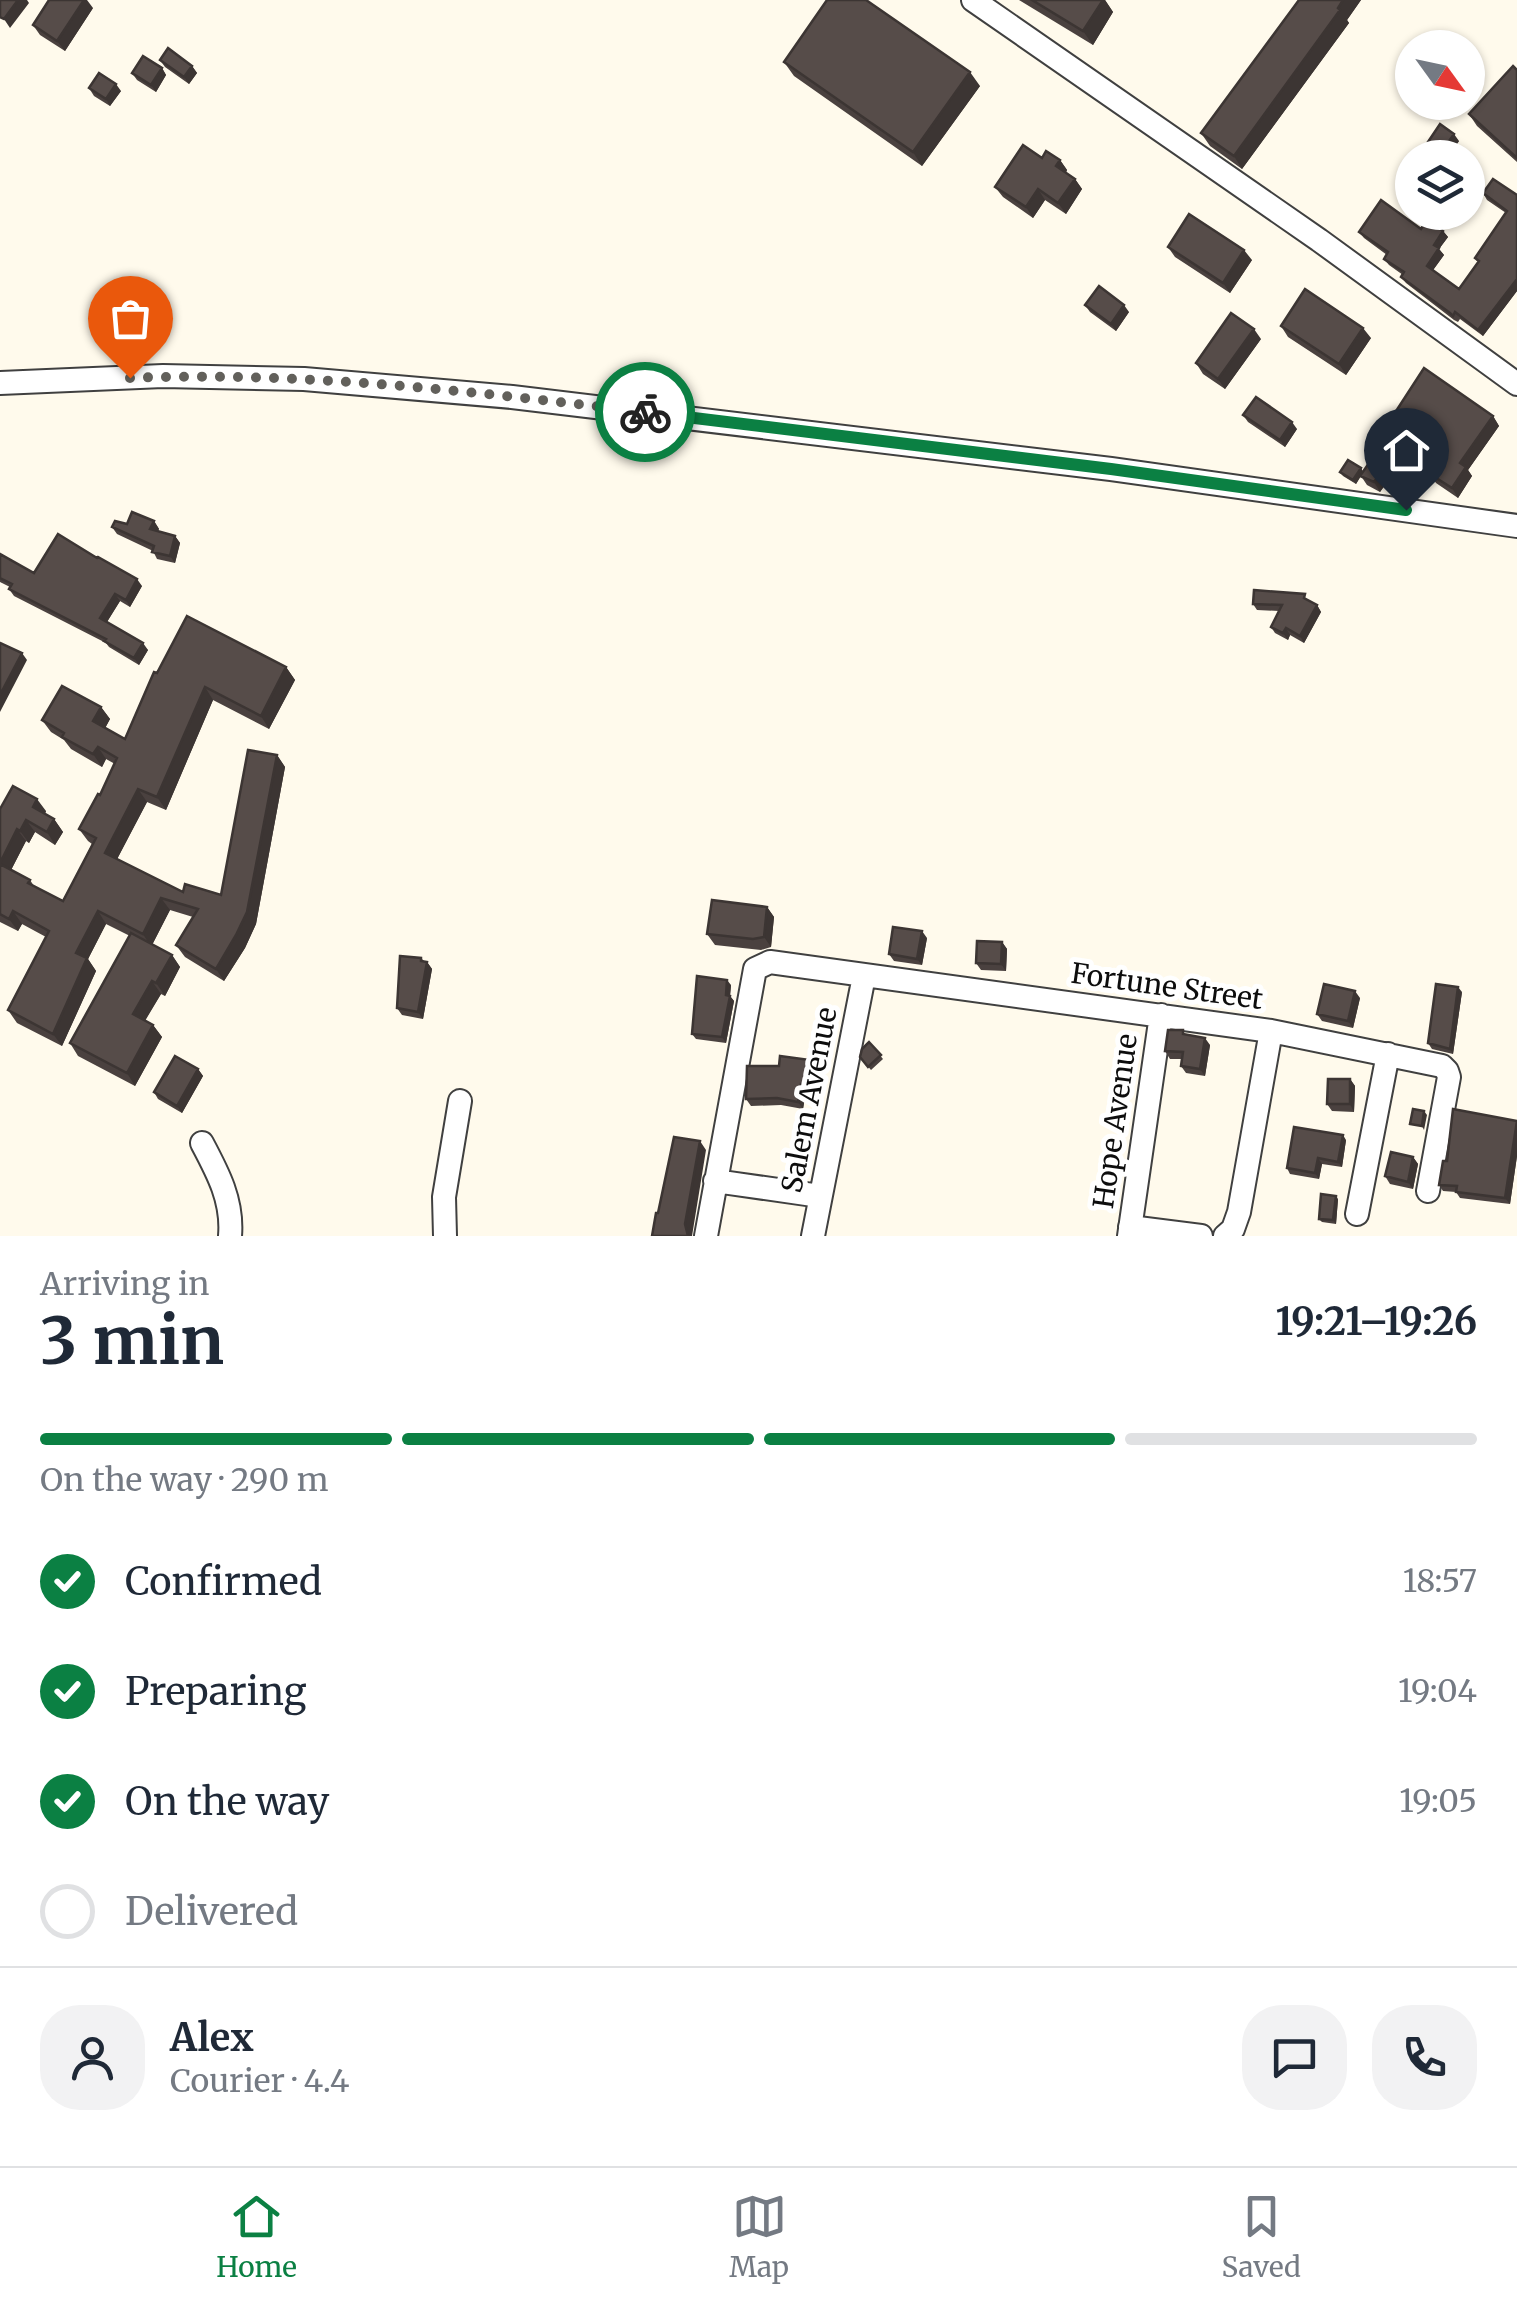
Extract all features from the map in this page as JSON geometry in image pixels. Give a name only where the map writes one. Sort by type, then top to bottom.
[{"type":"street","points":[[973,0],[1517,384]]},
{"type":"street","points":[[0,383],[163,376],[304,379],[512,396],[1111,469],[1517,526]]},
{"type":"street","name":"Fortune Street","points":[[715,1182],[755,969],[770,962],[1271,1031],[1442,1066],[1450,1078],[1428,1191]]},
{"type":"street","name":"Salem Avenue","points":[[813,1236],[864,976]]},
{"type":"street","name":"Hope Avenue","points":[[1129,1232],[1161,1015]]},
{"type":"street","points":[[1225,1236],[1234,1229],[1238,1212],[1271,1031]]},
{"type":"street","points":[[1357,1214],[1388,1054]]},
{"type":"street","points":[[445,1236],[444,1197],[460,1101]]},
{"type":"street","points":[[202,1144],[227,1195],[230,1236]]},
{"type":"street","points":[[706,1236],[715,1182],[820,1196]]},
{"type":"street","points":[[1129,1232],[1201,1236]]},
{"type":"building","points":[[0,0],[18,0],[4,19],[0,17]]},
{"type":"building","points":[[49,0],[84,0],[57,41],[33,25]]},
{"type":"building","points":[[827,0],[866,0],[970,72],[913,152],[784,62]]},
{"type":"building","points":[[1032,0],[1103,0],[1083,31]]},
{"type":"building","points":[[1299,0],[1343,0],[1340,10],[1234,156],[1201,133]]},
{"type":"building","points":[[168,48],[192,66],[184,77],[160,60]]},
{"type":"building","points":[[143,56],[162,68],[151,85],[132,73]]},
{"type":"building","points":[[1513,66],[1517,70],[1517,158],[1476,120],[1485,120],[1485,97]]},
{"type":"building","points":[[99,73],[116,84],[106,99],[89,88]]},
{"type":"building","points":[[1440,124],[1454,134],[1450,140],[1429,140]]},
{"type":"building","points":[[1023,145],[1042,158],[1046,151],[1060,160],[1056,166],[1075,179],[1058,203],[1038,189],[1026,207],[995,187]]},
{"type":"building","points":[[1493,179],[1517,195],[1517,279],[1478,330],[1401,277],[1404,272],[1384,259],[1388,252],[1359,232],[1381,200],[1395,210],[1395,230],[1442,230],[1434,245],[1439,248],[1427,266],[1459,289],[1507,211],[1485,194]]},
{"type":"building","points":[[1189,214],[1244,250],[1223,283],[1168,247]]},
{"type":"building","points":[[1099,286],[1124,305],[1111,324],[1085,305]]},
{"type":"building","points":[[1305,289],[1363,328],[1339,364],[1281,326]]},
{"type":"building","points":[[1231,313],[1254,329],[1218,379],[1196,363]]},
{"type":"building","points":[[1424,368],[1493,416],[1460,463],[1466,467],[1452,488],[1430,474],[1438,460],[1411,441],[1399,458],[1394,455],[1374,482],[1360,476],[1381,446],[1376,442]]},
{"type":"building","points":[[1256,397],[1292,422],[1280,440],[1243,415]]},
{"type":"building","points":[[1348,460],[1361,468],[1353,480],[1340,472]]},
{"type":"building","points":[[132,512],[154,521],[150,529],[175,536],[170,556],[152,552],[154,546],[112,527],[115,521],[127,524]]},
{"type":"building","points":[[58,534],[137,579],[126,600],[115,594],[100,618],[143,643],[134,658],[106,639],[9,589],[12,584],[0,578],[0,554],[34,573]]},
{"type":"building","points":[[1254,590],[1305,594],[1304,598],[1317,605],[1300,636],[1286,628],[1283,633],[1271,627],[1282,605],[1253,604]]},
{"type":"building","points":[[187,616],[286,667],[261,716],[205,687],[157,797],[138,789],[105,853],[183,892],[185,884],[221,895],[248,750],[277,755],[247,912],[216,969],[176,945],[198,909],[161,898],[143,934],[98,911],[76,953],[87,958],[53,1034],[8,1010],[49,931],[13,911],[9,919],[0,914],[0,864],[63,901],[96,838],[79,829],[117,758],[98,747],[93,754],[62,737],[64,733],[42,720],[62,686],[101,707],[93,721],[125,739],[154,672],[157,673]]},
{"type":"building","points":[[0,643],[22,653],[0,695]]},
{"type":"building","points":[[13,786],[37,799],[33,807],[54,819],[47,832],[26,820],[20,831],[17,829],[0,863],[0,809]]},
{"type":"building","points":[[712,900],[767,907],[764,937],[707,934]]},
{"type":"building","points":[[893,927],[922,931],[917,959],[889,954]]},
{"type":"building","points":[[131,933],[172,955],[133,1014],[153,1025],[127,1073],[70,1043]]},
{"type":"building","points":[[977,941],[1002,942],[1001,964],[976,963]]},
{"type":"building","points":[[400,956],[427,962],[418,1012],[397,1008]]},
{"type":"building","points":[[697,976],[727,980],[726,995],[730,996],[722,1037],[692,1034]]},
{"type":"building","points":[[1324,984],[1355,991],[1348,1021],[1317,1014]]},
{"type":"building","points":[[1436,984],[1458,987],[1450,1049],[1428,1043]]},
{"type":"building","points":[[1168,1030],[1183,1030],[1183,1034],[1205,1038],[1200,1069],[1181,1066],[1183,1052],[1165,1051]]},
{"type":"building","points":[[869,1042],[881,1055],[868,1067],[860,1057]]},
{"type":"building","points":[[175,1056],[198,1069],[177,1106],[154,1092]]},
{"type":"building","points":[[780,1056],[810,1060],[806,1085],[801,1084],[798,1102],[746,1099],[747,1066],[779,1066]]},
{"type":"building","points":[[1328,1079],[1350,1079],[1350,1104],[1327,1104]]},
{"type":"building","points":[[1413,1109],[1424,1111],[1422,1126],[1410,1124]]},
{"type":"building","points":[[1453,1109],[1517,1121],[1505,1198],[1456,1192],[1457,1186],[1439,1185],[1443,1161],[1447,1161]]},
{"type":"building","points":[[1294,1127],[1343,1135],[1338,1162],[1318,1158],[1315,1173],[1287,1168]]},
{"type":"building","points":[[674,1137],[700,1141],[685,1224],[688,1236],[652,1236],[656,1213]]},
{"type":"building","points":[[1391,1152],[1413,1157],[1408,1182],[1385,1176]]},
{"type":"building","points":[[1321,1194],[1336,1196],[1333,1220],[1319,1219]]},
{"type":"way so far","points":[[130,378],[304,379],[512,396],[645,412]]},
{"type":"route","points":[[645,412],[1406,510]]}]
